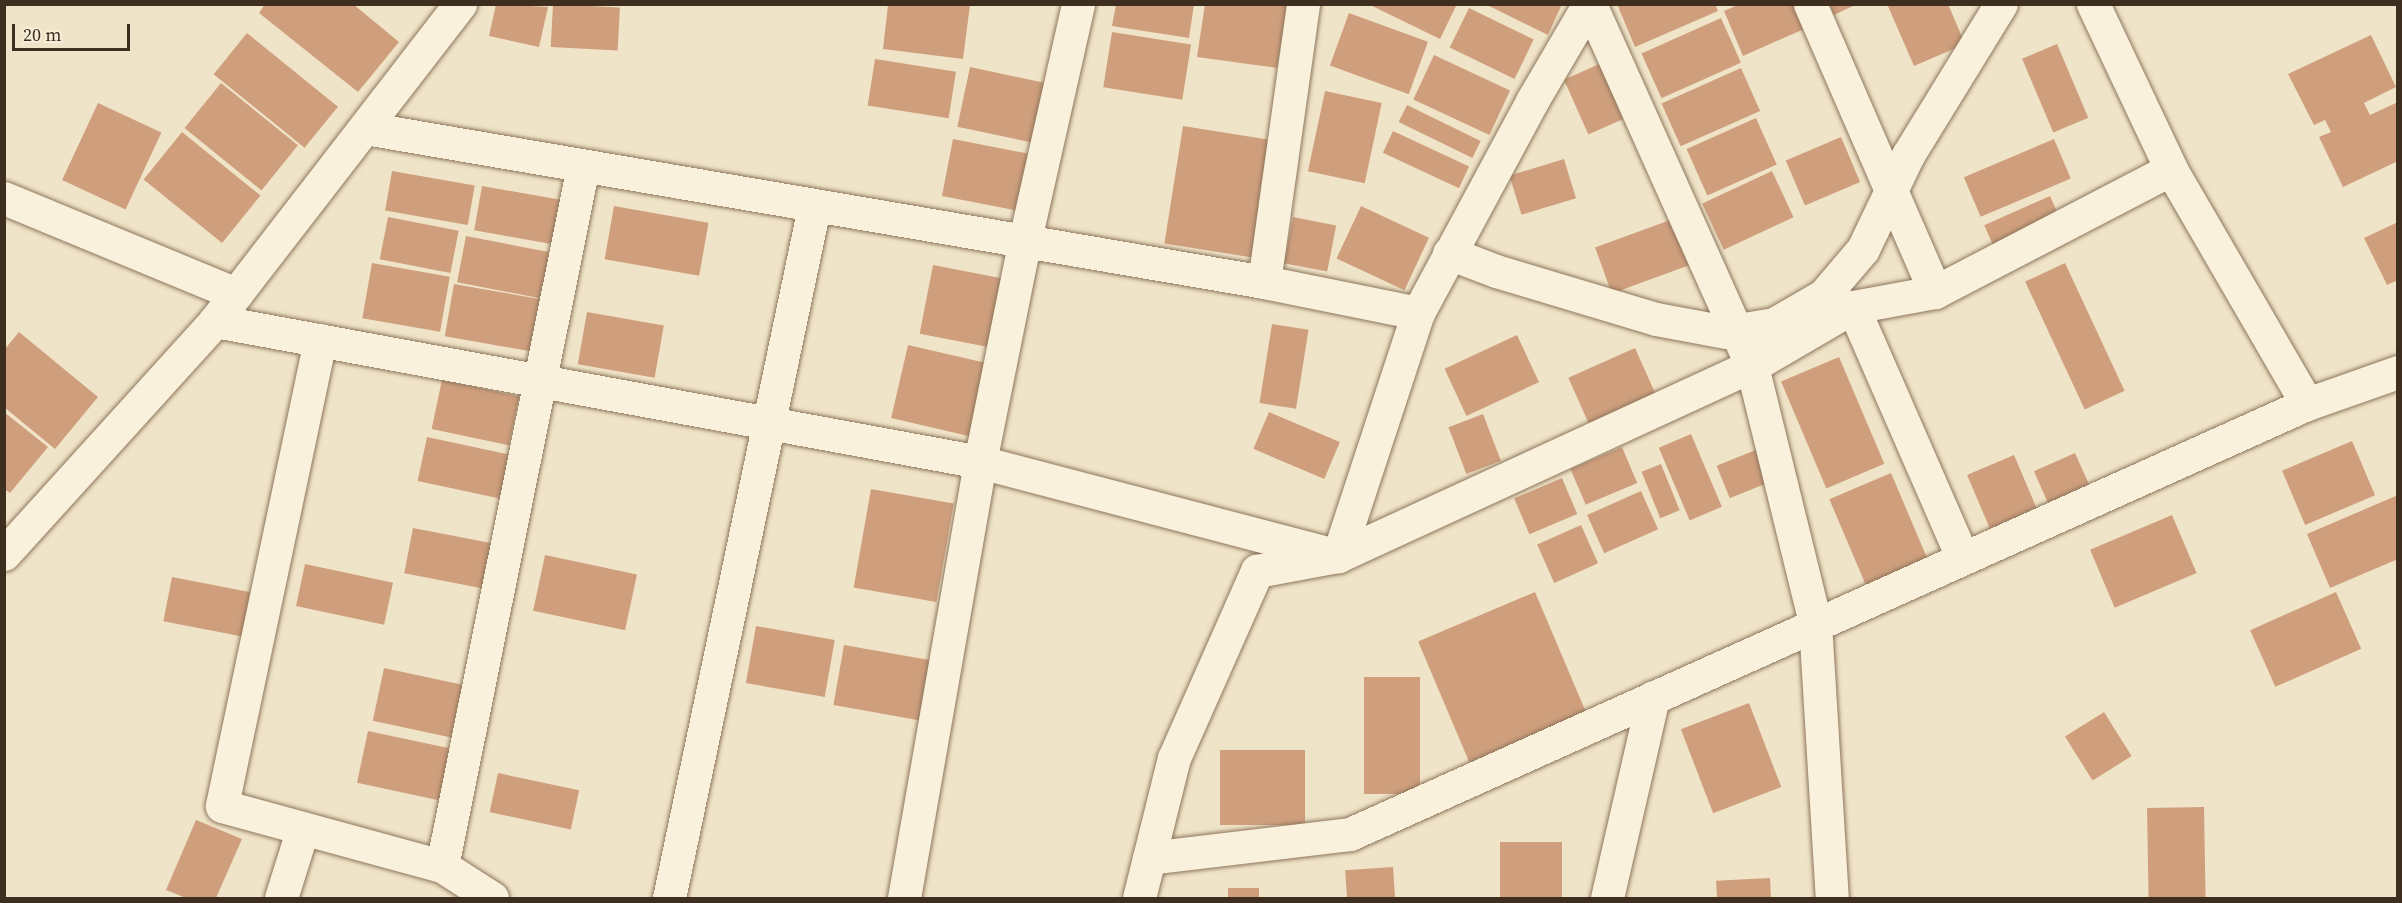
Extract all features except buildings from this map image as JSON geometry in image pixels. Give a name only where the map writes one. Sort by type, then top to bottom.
[{"type":"street","points":[[4,554],[215,321],[460,4]]},
{"type":"street","points":[[904,898],[981,462],[1024,244],[1078,4]]},
{"type":"street","points":[[1264,282],[1303,4]]},
{"type":"street","points":[[1338,555],[1418,313],[1449,253],[1589,4]]},
{"type":"street","points":[[1589,4],[1752,366],[1815,623],[1832,898]]},
{"type":"street","points":[[1810,4],[1935,292]]},
{"type":"street","points":[[1449,253],[1614,307],[1726,332],[1774,324],[1824,295],[1863,249],[1891,190],[1963,61],[2001,4]]},
{"type":"street","points":[[2093,4],[2171,169],[2307,404]]},
{"type":"street","points":[[365,128],[1024,244],[1264,282],[1418,313]]},
{"type":"street","points":[[442,866],[543,382],[583,166]]},
{"type":"street","points":[[1139,898],[1174,758],[1257,571],[1338,555],[1752,366],[1853,307],[1935,292],[2171,169]]},
{"type":"street","points":[[4,198],[236,294]]},
{"type":"street","points":[[669,898],[767,422],[814,207]]},
{"type":"street","points":[[1853,307],[1962,557]]},
{"type":"street","points":[[215,321],[981,462],[1338,555]]},
{"type":"street","points":[[320,340],[222,806],[442,866],[492,898]]},
{"type":"street","points":[[1149,858],[1350,834],[1815,623],[2307,404],[2397,372]]},
{"type":"street","points":[[1607,898],[1653,697]]},
{"type":"street","points":[[281,898],[303,828]]}]
